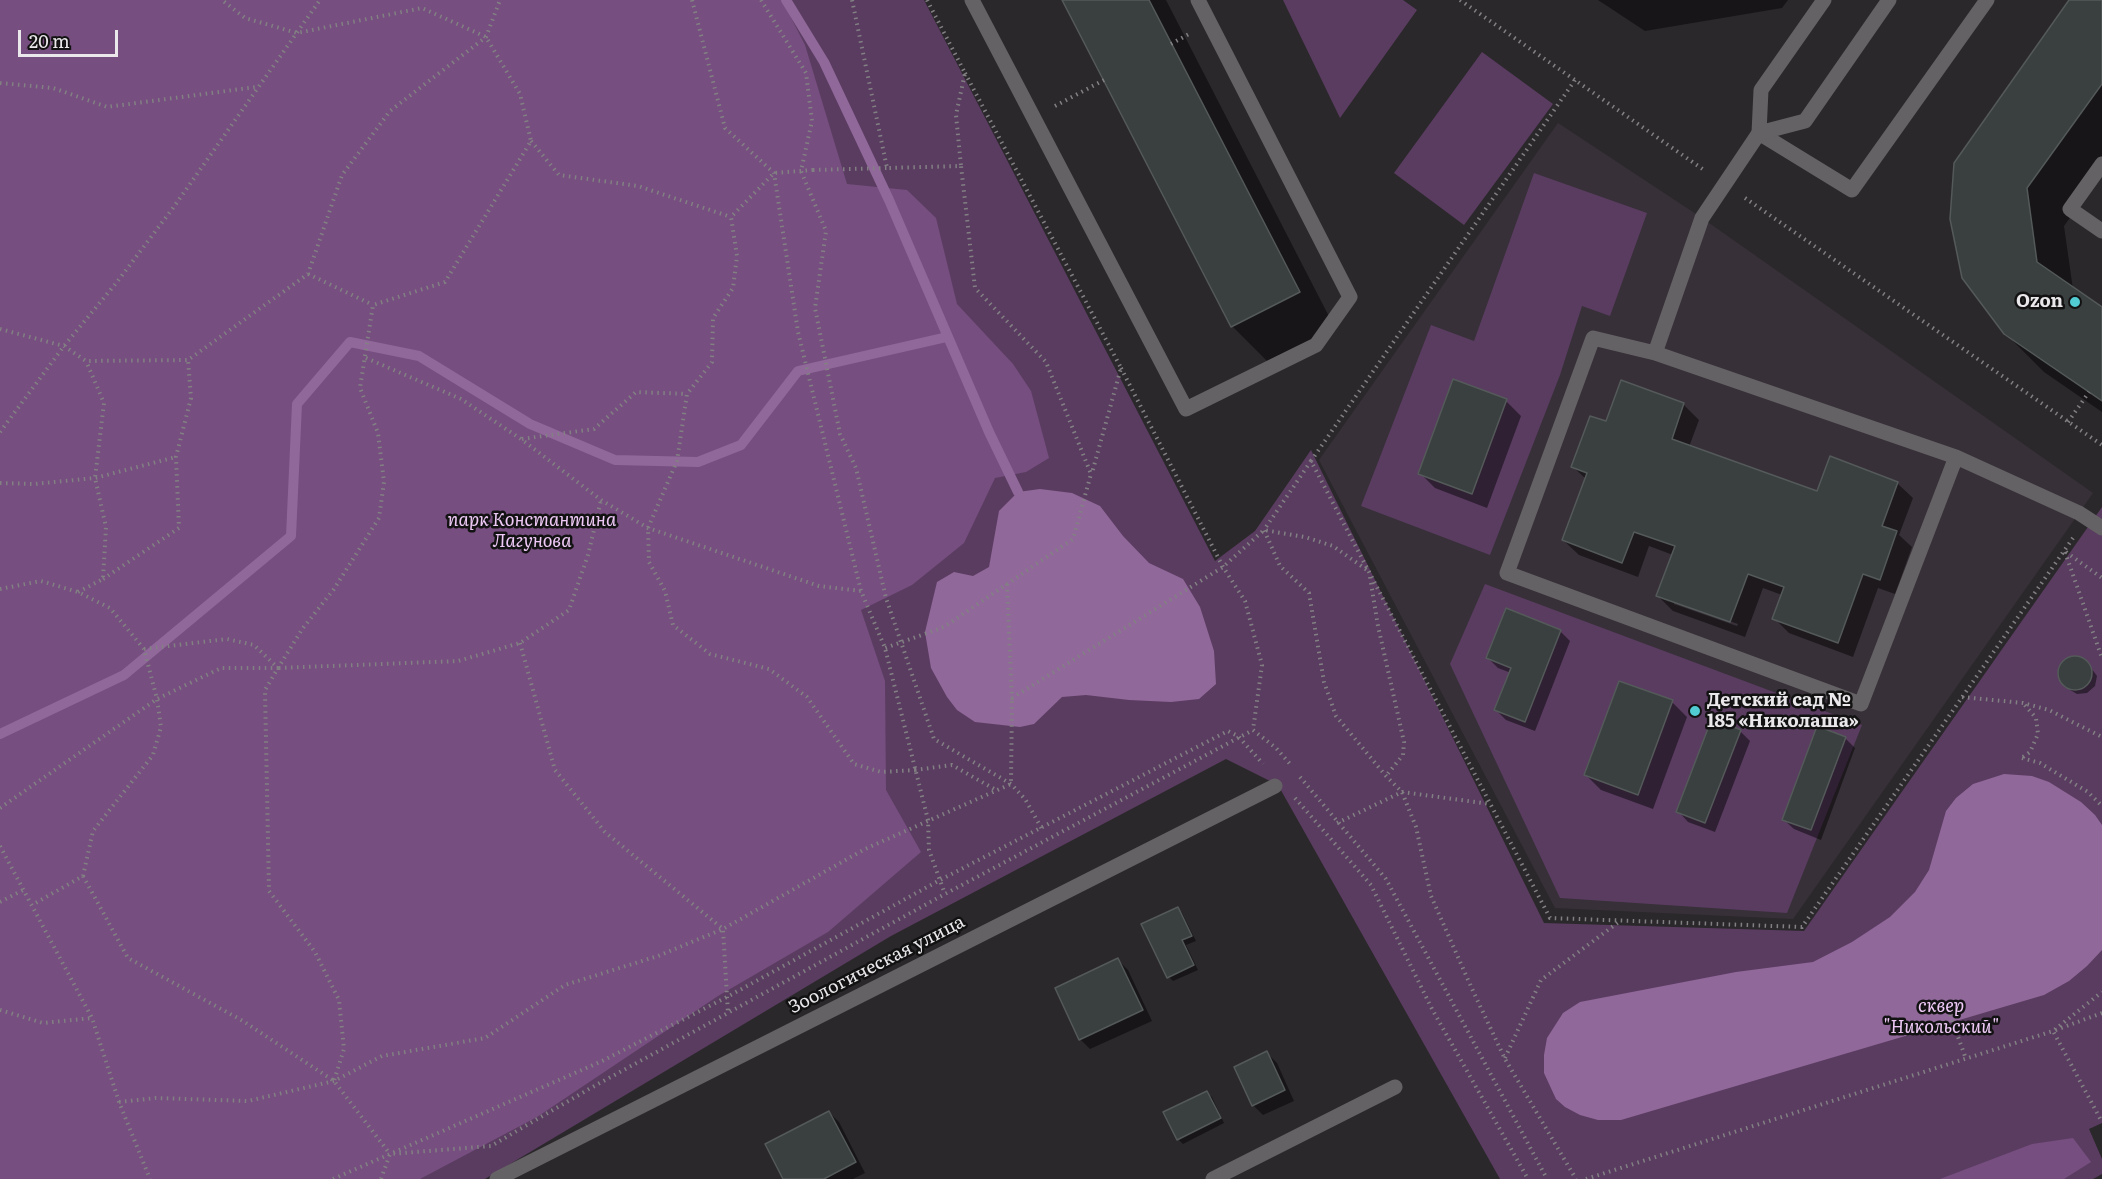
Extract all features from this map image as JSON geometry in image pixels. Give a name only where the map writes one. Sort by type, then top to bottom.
[{"type":"street","points":[[972,0],[1186,409],[1316,345],[1350,297],[1198,0]]},
{"type":"street","points":[[1655,353],[1702,218],[1759,133],[1761,90],[1824,0]]},
{"type":"street","points":[[1759,133],[1805,121],[1889,0]]},
{"type":"street","points":[[1759,133],[1852,190],[1987,0]]},
{"type":"street","points":[[2102,164],[2070,209],[2102,231]]},
{"type":"street","points":[[1956,457],[1861,704],[1507,573],[1593,338],[1655,353],[1956,457],[2079,513],[2102,528]]},
{"type":"street","name":"Зоологическая улица","points":[[498,1179],[1281,788]]},
{"type":"street","points":[[1213,1179],[1395,1087]]},
{"type":"path","points":[[222,0],[245,18],[297,33],[422,8],[486,37],[520,94],[531,141],[559,175],[638,186],[731,217]]},
{"type":"path","points":[[0,432],[64,346],[117,282],[173,208],[320,0]]},
{"type":"path","points":[[86,362],[188,360],[308,274],[342,175],[390,111],[486,37],[500,0]]},
{"type":"path","points":[[692,0],[725,128],[774,173],[798,332],[861,591],[885,648],[928,820],[929,850],[945,894]]},
{"type":"path","points":[[761,0],[806,73],[812,121],[801,171],[826,231],[815,308],[840,434],[856,468],[886,598],[934,739],[1011,784],[1025,800],[1042,829]]},
{"type":"path","points":[[852,0],[887,168]]},
{"type":"path","points":[[927,0],[1223,567],[1245,601],[1262,665],[1253,730]]},
{"type":"path","points":[[1460,0],[2102,445]]},
{"type":"path","points":[[965,73],[956,115],[975,288],[1046,362],[1091,474]]},
{"type":"path","points":[[1034,118],[1104,80]]},
{"type":"path","points":[[0,83],[53,88],[107,107],[257,87]]},
{"type":"path","points":[[308,274],[373,304],[445,282],[531,141]]},
{"type":"path","points":[[731,217],[774,173],[961,166]]},
{"type":"path","points":[[731,217],[737,256],[733,288],[713,318],[712,362],[687,394],[676,461],[648,528],[649,562],[665,591],[673,625],[710,654],[770,669],[798,690],[807,698],[854,764],[881,772],[952,765],[997,790]]},
{"type":"path","points":[[334,1081],[344,1049],[339,1000],[315,952],[269,891],[265,690],[303,628],[334,589],[379,518],[384,482],[378,433],[360,388],[373,304]]},
{"type":"path","points":[[0,329],[64,346],[86,362],[104,403],[95,478],[106,527],[103,579]]},
{"type":"path","points":[[366,358],[461,399],[521,439],[601,500],[648,528],[819,586],[861,591]]},
{"type":"path","points":[[78,592],[103,579],[178,528],[176,457],[191,398],[188,360]]},
{"type":"path","points":[[885,648],[944,627],[1073,539],[1121,368]]},
{"type":"path","points":[[2068,422],[2089,392]]},
{"type":"path","points":[[521,439],[594,429],[636,393],[687,394]]},
{"type":"path","points":[[0,483],[34,484],[95,478],[176,457]]},
{"type":"path","points":[[1012,698],[1223,567],[1264,530],[1311,461]]},
{"type":"path","points":[[0,808],[157,699],[221,668],[458,661],[520,643],[568,609],[588,555],[601,500]]},
{"type":"path","points":[[1264,530],[1280,566],[1309,593],[1324,682],[1336,716],[1402,792],[1416,827],[1431,896],[1505,1059],[1576,1179]]},
{"type":"path","points":[[1264,530],[1305,537],[1333,546],[1369,572],[1378,626],[1404,742],[1403,756],[1386,776]]},
{"type":"path","points":[[2102,578],[2065,551],[2102,658]]},
{"type":"path","points":[[0,589],[41,581],[78,592],[110,608],[144,649],[157,699],[161,727],[153,755],[93,831],[82,876],[128,958],[243,1021],[334,1081],[390,1154]]},
{"type":"path","points":[[1007,584],[1012,698],[1011,784]]},
{"type":"path","points":[[144,649],[227,639],[254,645],[278,668]]},
{"type":"path","points":[[520,643],[555,770],[605,832],[723,929],[728,1013]]},
{"type":"path","points":[[1961,698],[2022,702],[2049,710],[2102,737]]},
{"type":"path","points":[[2022,702],[2036,718],[2038,734],[2030,752],[2022,758],[2040,763],[2088,792],[2102,806]]},
{"type":"path","points":[[390,1154],[491,1146],[589,1089],[945,894],[1253,730]]},
{"type":"path","points":[[1253,730],[1276,748],[1386,879],[1547,1179]]},
{"type":"path","points":[[333,1179],[600,1062],[727,997],[940,880],[1228,731],[1238,736],[1266,767]]},
{"type":"path","points":[[119,1102],[156,1098],[248,1101],[334,1081],[382,1056],[485,1038],[566,986],[658,956],[723,929],[865,849],[1011,784]]},
{"type":"path","points":[[1281,788],[1371,885],[1432,1009],[1528,1179]]},
{"type":"path","points":[[1337,823],[1402,792],[1491,805]]},
{"type":"path","points":[[0,846],[92,1018],[119,1102],[150,1179]]},
{"type":"path","points":[[32,905],[82,876]]},
{"type":"path","points":[[0,902],[23,890]]},
{"type":"path","points":[[1505,1059],[1540,980],[1621,921]]},
{"type":"path","points":[[2053,1031],[2102,992]]},
{"type":"path","points":[[1948,1009],[1966,1059]]},
{"type":"path","points":[[0,1010],[43,1023],[92,1018]]},
{"type":"path","points":[[1586,1179],[1966,1059],[2102,1013]]},
{"type":"path","points":[[2053,1031],[2102,1122]]},
{"type":"path","points":[[381,1179],[390,1154]]},
{"type":"shaded area","name":"Детский сад № 185 «Николаша»","points":[[1558,123],[1702,218],[2093,493],[1793,919],[1555,908],[1319,460]]},
{"type":"shaded area","points":[[1040,489],[1072,493],[1100,506],[1123,536],[1149,563],[1183,579],[1200,607],[1214,651],[1216,684],[1199,699],[1171,702],[1086,695],[1062,697],[1034,724],[1020,727],[975,722],[957,710],[947,697],[931,668],[925,632],[937,582],[954,572],[973,576],[989,567],[999,511],[1018,492]]},
{"type":"shaded area","points":[[2004,774],[2032,776],[2049,782],[2081,802],[2102,825],[2102,950],[2069,981],[2044,995],[1621,1120],[1598,1120],[1580,1115],[1556,1099],[1544,1073],[1544,1055],[1547,1038],[1563,1013],[1580,1002],[1736,972],[1813,962],[1852,942],[1890,917],[1915,892],[1929,870],[1946,811],[1956,798],[1973,784]]},
{"type":"green space","name":"парк Константина Лагунова","points":[[0,0],[924,0],[1215,561],[1255,531],[1311,450],[1544,923],[1804,931],[2102,507],[2102,1123],[2089,1129],[2102,1159],[2102,1174],[2093,1179],[1500,1179],[1278,785],[1226,759],[891,936],[485,1179],[0,1179]]},
{"type":"green space","name":"парк Константина Лагунова","points":[[0,0],[782,0],[805,45],[847,184],[907,190],[936,218],[957,304],[1013,364],[1031,391],[1049,458],[1026,472],[995,478],[964,543],[912,585],[861,610],[885,681],[886,790],[921,852],[828,932],[718,996],[537,1117],[420,1179],[0,1179]]},
{"type":"green space","points":[[1283,0],[1403,0],[1417,10],[1340,118]]},
{"type":"green space","points":[[1482,52],[1553,104],[1464,225],[1394,173]]},
{"type":"green space","points":[[1534,173],[1647,213],[1610,316],[1582,306],[1560,375],[1490,555],[1361,506],[1431,325],[1474,341]]},
{"type":"green space","points":[[1485,584],[1862,725],[1787,913],[1560,898],[1450,664]]},
{"type":"green space","points":[[2073,1138],[2091,1162],[2064,1179],[1940,1179],[2032,1144]]},
{"type":"building","points":[[1062,0],[1149,0],[1300,292],[1231,327]]},
{"type":"building","points":[[2069,0],[2102,0],[2102,84],[2027,188],[2037,262],[2102,307],[2102,401],[2004,334],[1962,278],[1950,219],[1954,163]]},
{"type":"building","points":[[1453,379],[1507,399],[1472,494],[1418,474]]},
{"type":"building","points":[[1621,380],[1684,403],[1672,439],[1817,491],[1830,456],[1898,482],[1882,526],[1897,531],[1880,580],[1863,574],[1838,643],[1772,619],[1784,587],[1748,574],[1730,622],[1656,596],[1675,546],[1634,532],[1622,563],[1562,540],[1587,473],[1571,467],[1590,416],[1606,421]]},
{"type":"building","points":[[1506,608],[1561,630],[1525,722],[1494,710],[1511,668],[1486,658]]},
{"type":"building","points":[[2075,656],[2087,661],[2092,673],[2087,685],[2075,690],[2063,685],[2058,673],[2063,661]]},
{"type":"building","points":[[1619,681],[1673,700],[1638,795],[1584,775]]},
{"type":"building","points":[[1712,718],[1741,730],[1705,823],[1676,812]]},
{"type":"building","points":[[1817,726],[1846,737],[1811,830],[1782,820]]},
{"type":"building","points":[[1178,907],[1192,936],[1182,940],[1194,965],[1167,978],[1141,924]]},
{"type":"building","points":[[1118,958],[1143,1010],[1079,1040],[1055,988]]},
{"type":"building","points":[[1267,1051],[1285,1090],[1252,1106],[1234,1067]]},
{"type":"building","points":[[1207,1091],[1221,1118],[1177,1140],[1163,1112]]},
{"type":"building","points":[[829,1111],[856,1162],[824,1179],[783,1179],[765,1144]]},
{"type":"waterway","points":[[786,0],[824,62],[889,200],[989,432],[1018,492]]},
{"type":"waterway","points":[[0,734],[124,675],[291,536],[297,404],[350,342],[419,356],[530,424],[615,460],[698,462],[741,445],[798,371],[947,337]]},
{"type":"place","name":"Ozon","points":[[2075,302]]},
{"type":"place","name":"Детский сад № 185 «Николаша»","points":[[1695,711]]},
{"type":"park label","name":"сквер \"Никольский\"","points":[[1941,1017]]}]
